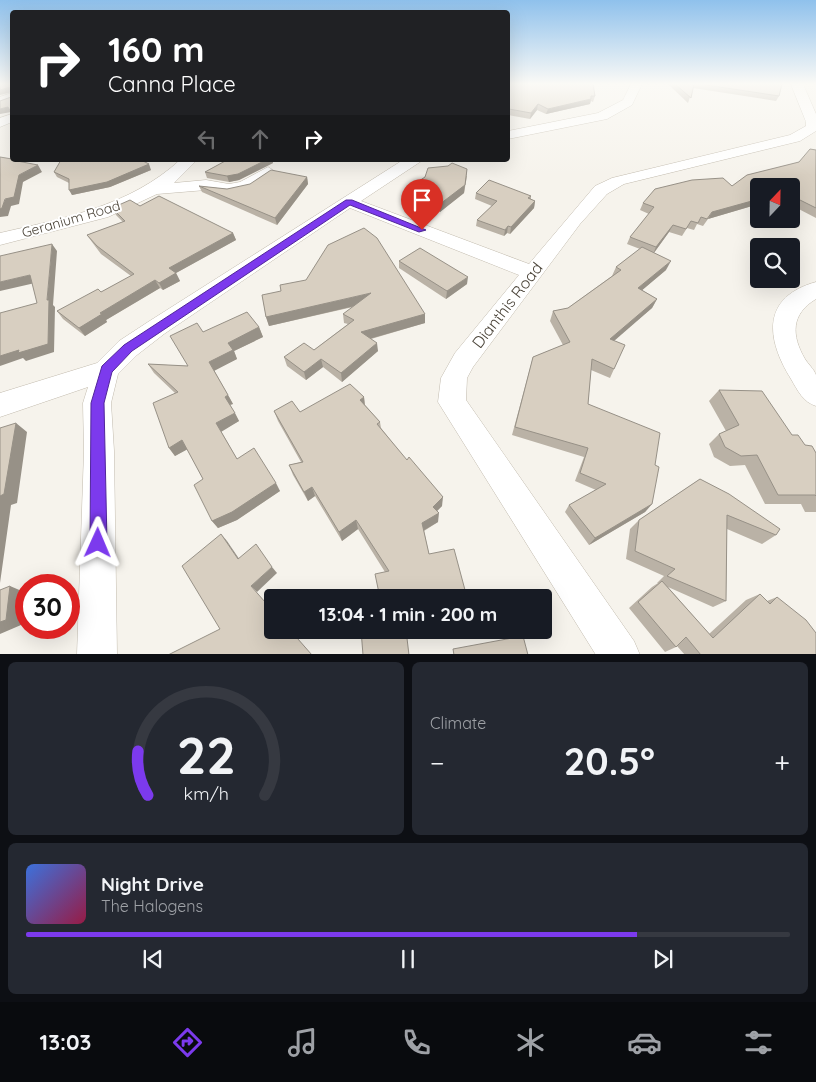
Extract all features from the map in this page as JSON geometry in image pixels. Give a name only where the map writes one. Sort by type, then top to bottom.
[{"type":"street","points":[[510,135],[605,115]]},
{"type":"street","name":"Dianthis Road","points":[[620,654],[452,402],[454,378],[464,360],[531,272],[601,190],[618,181],[795,138],[807,133],[812,128],[809,115]]},
{"type":"street","name":"Geranium Road","points":[[0,239],[109,210],[165,183],[187,162]]},
{"type":"street","points":[[0,405],[106,370],[128,348],[156,328],[399,168],[411,162]]},
{"type":"street","points":[[155,189],[206,185],[229,189],[245,186],[268,172]]},
{"type":"street","points":[[349,202],[531,272]]},
{"type":"street","points":[[816,288],[799,296],[783,319],[783,338],[797,370],[816,395]]},
{"type":"street","points":[[97,654],[99,451],[97,403],[106,370]]},
{"type":"building","points":[[810,149],[816,150],[816,208],[800,200],[800,178],[750,178],[750,201],[712,212],[707,219],[701,217],[698,223],[691,221],[686,229],[673,225],[656,247],[630,237],[654,207],[643,203],[655,189],[692,180],[723,178],[732,186],[747,175],[799,162]]},
{"type":"building","points":[[0,157],[10,159],[10,162],[38,165],[19,175],[14,197],[5,199],[0,209]]},
{"type":"building","points":[[60,162],[145,162],[149,164],[107,182],[69,190],[69,179],[54,172]]},
{"type":"building","points":[[223,162],[262,162],[238,174],[227,176],[205,172]]},
{"type":"building","points":[[452,163],[467,169],[465,185],[440,204],[404,191],[425,177],[428,168],[448,166]]},
{"type":"building","points":[[271,170],[307,177],[275,218],[199,186],[227,189],[250,184]]},
{"type":"building","points":[[489,180],[531,196],[528,198],[535,201],[511,227],[508,226],[505,230],[477,220],[497,201],[476,193]]},
{"type":"building","points":[[159,196],[233,233],[169,268],[176,273],[159,283],[155,280],[79,328],[57,311],[98,289],[101,292],[134,274],[97,246],[87,235],[125,221],[112,208],[130,200],[140,206]]},
{"type":"building","points":[[364,228],[377,238],[425,314],[361,332],[377,343],[341,373],[321,359],[304,372],[284,357],[304,343],[314,350],[354,320],[343,314],[371,293],[266,317],[262,295],[281,291],[280,285],[306,280],[328,245]]},
{"type":"building","points":[[52,244],[47,300],[49,300],[48,344],[0,356],[0,313],[37,303],[30,275],[0,282],[0,256]]},
{"type":"building","points":[[642,247],[671,261],[638,288],[657,299],[610,339],[625,345],[614,369],[592,359],[588,404],[660,433],[655,465],[659,467],[652,504],[595,538],[569,505],[606,484],[580,473],[588,448],[515,427],[533,357],[570,342],[553,311],[568,308],[621,270],[616,267]]},
{"type":"building","points":[[420,248],[468,277],[447,291],[399,261]]},
{"type":"building","points":[[247,312],[259,327],[228,343],[233,350],[209,362],[228,395],[225,397],[235,413],[216,423],[237,459],[254,448],[276,483],[232,512],[212,521],[194,485],[203,479],[182,440],[169,448],[153,403],[178,392],[148,364],[188,366],[170,336],[197,323],[203,332]]},
{"type":"building","points":[[350,384],[364,397],[360,400],[380,422],[377,424],[407,460],[409,457],[443,497],[433,507],[439,513],[422,523],[429,554],[454,549],[465,589],[378,589],[375,574],[389,571],[356,520],[339,532],[312,487],[304,492],[289,465],[303,462],[274,411],[292,401],[300,412]]},
{"type":"building","points":[[719,390],[762,391],[792,435],[798,435],[805,445],[812,446],[816,453],[816,496],[778,495],[757,455],[741,456],[725,447],[719,434],[739,425]]},
{"type":"building","points":[[16,423],[4,494],[0,496],[0,428]]},
{"type":"building","points":[[700,479],[729,494],[780,529],[776,535],[727,515],[726,601],[667,576],[675,569],[635,551],[639,520]]},
{"type":"building","points":[[221,534],[238,559],[256,544],[272,567],[251,586],[264,601],[264,639],[298,639],[311,654],[170,654],[220,629],[182,566]]},
{"type":"building","points":[[662,581],[713,638],[760,594],[770,604],[777,597],[806,620],[816,633],[816,654],[700,654],[686,637],[676,647],[638,602]]},
{"type":"building","points":[[10,586],[6,620],[0,622],[0,590]]},
{"type":"building","points":[[362,639],[407,639],[409,654],[363,654]]},
{"type":"building","points":[[507,639],[524,639],[528,654],[454,654],[453,649]]},
{"type":"route","points":[[98,543],[99,451],[97,403],[106,370],[128,348],[349,202],[422,230]]}]
